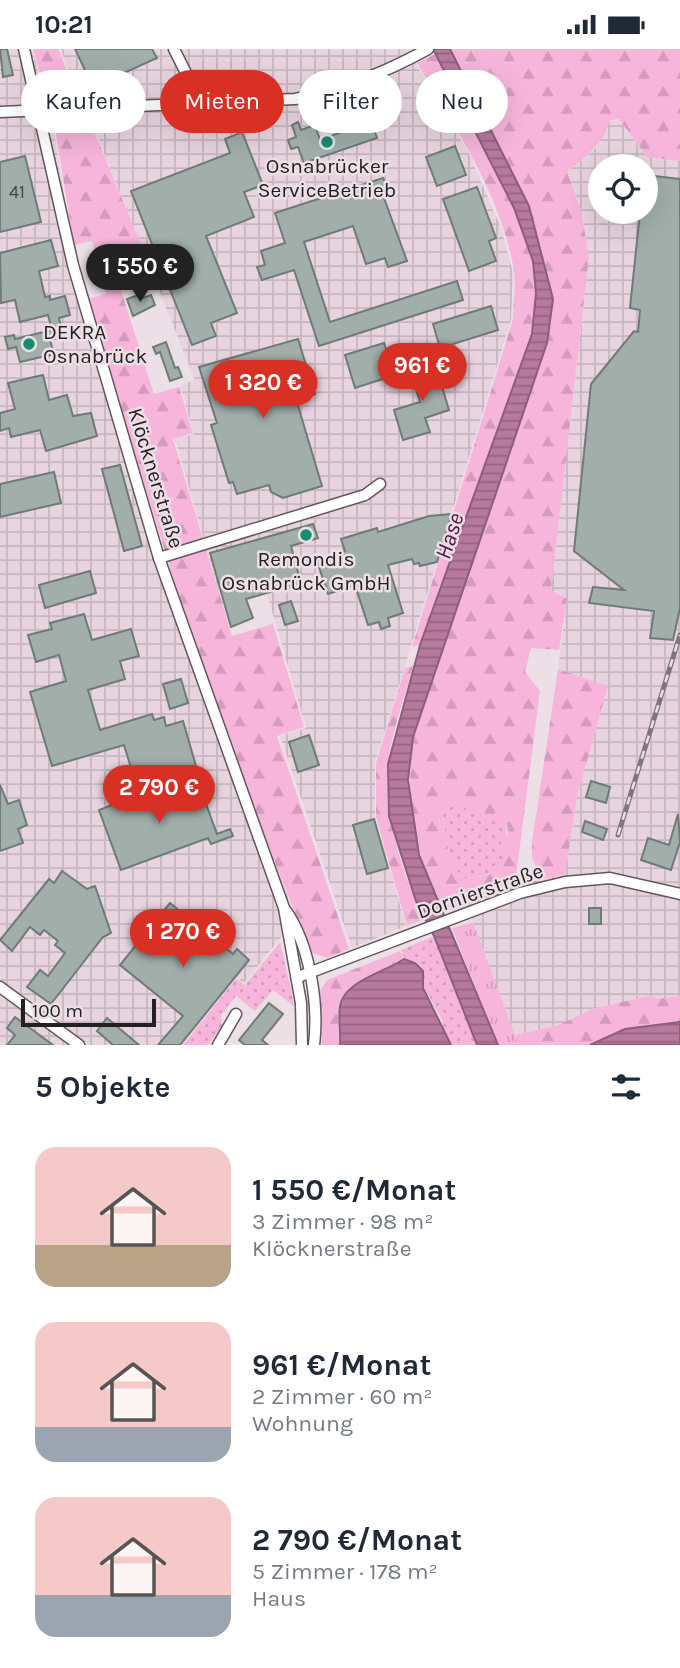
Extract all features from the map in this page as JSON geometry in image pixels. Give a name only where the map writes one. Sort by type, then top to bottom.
[{"type":"street","name":"Klöcknerstraße","points":[[24,49],[29,70]]},
{"type":"street","points":[[174,49],[184,70]]},
{"type":"street","points":[[284,99],[327,93],[426,50]]},
{"type":"street","points":[[0,112],[21,110]]},
{"type":"street","name":"Klöcknerstraße","points":[[43,133],[73,265],[159,558],[284,908],[301,943],[309,975],[314,1045]]},
{"type":"street","points":[[159,558],[365,495],[380,484]]},
{"type":"street","name":"Dornierstraße","points":[[298,978],[520,893],[598,877],[630,881],[680,894]]},
{"type":"street","name":"Klöcknerstraße","points":[[284,908],[298,978],[302,1045]]},
{"type":"street","points":[[0,986],[79,1045]]},
{"type":"street","points":[[218,1045],[236,1014]]},
{"type":"shaded area","points":[[0,49],[32,49],[38,70],[21,70],[21,133],[54,133],[72,246],[173,584],[296,919],[244,983],[236,977],[180,1045],[0,1045]]},
{"type":"shaded area","points":[[61,49],[412,49],[420,70],[416,70],[416,133],[457,133],[469,154],[501,228],[513,273],[511,320],[375,763],[375,817],[406,926],[352,948],[280,736],[306,728],[267,594],[223,606],[175,439],[194,434],[180,385],[195,380],[96,133],[146,133],[146,70],[68,70]]},
{"type":"shaded area","points":[[433,49],[450,49],[461,70],[444,70]]},
{"type":"shaded area","points":[[619,119],[645,154],[589,154],[597,147],[609,120]]},
{"type":"shaded area","points":[[476,133],[492,133],[529,206],[553,299],[547,343],[413,737],[408,780],[419,855],[498,1045],[477,1045],[434,936],[416,901],[389,816],[388,764],[420,645],[532,334],[536,293],[533,261],[514,208]]},
{"type":"shaded area","points":[[588,154],[588,224],[658,224],[658,158],[680,161],[680,996],[592,1009],[560,1025],[515,1035],[466,903],[515,884],[565,874],[577,796],[608,686],[558,669],[567,599],[551,590],[589,257],[581,210],[567,172]]},
{"type":"shaded area","points":[[404,959],[415,963],[423,971],[423,988],[451,1045],[340,1045],[339,1011],[343,997],[366,978]]},
{"type":"shaded area","points":[[680,1022],[680,1045],[590,1045],[625,1029]]},
{"type":"green space","points":[[33,49],[59,49],[66,70],[39,70]]},
{"type":"green space","points":[[450,49],[680,49],[680,161],[658,158],[658,154],[645,154],[619,119],[610,120],[599,143],[567,172],[581,210],[589,257],[551,590],[567,599],[559,650],[531,648],[525,672],[540,691],[515,884],[443,911],[418,847],[414,826],[410,784],[413,737],[547,343],[553,299],[529,206],[492,133],[508,133],[508,70],[461,70]],"holes":[[[452,801],[480,816],[499,818],[507,823],[508,834],[500,845],[503,865],[496,873],[466,879],[459,874],[451,857],[442,809],[445,803]]]},
{"type":"green space","points":[[435,54],[443,70],[421,70],[417,63]]},
{"type":"green space","points":[[56,133],[95,133],[155,278],[121,290],[154,394],[179,387],[193,433],[173,439],[232,636],[273,624],[304,727],[277,736],[349,949],[327,958],[310,952],[262,829],[175,584],[88,299],[106,294],[92,241],[74,245]]},
{"type":"green space","points":[[459,133],[476,133],[514,208],[533,261],[536,293],[532,334],[420,645],[412,647],[513,319],[514,271],[508,243],[488,189]]},
{"type":"green space","points":[[413,666],[395,729],[388,767],[389,806],[396,845],[425,919],[407,926],[376,817],[376,763],[405,668]]},
{"type":"green space","points":[[558,669],[608,686],[577,796],[565,874],[543,879],[532,858],[532,842]]},
{"type":"green space","points":[[452,801],[480,816],[499,818],[507,823],[503,865],[496,873],[466,879],[454,866],[442,809],[445,803]]},
{"type":"green space","points":[[473,922],[519,1045],[498,1045],[452,928]]},
{"type":"green space","points":[[434,936],[477,1045],[452,1045],[444,1035],[442,1020],[424,987],[424,970],[415,962],[404,958],[401,950]]},
{"type":"green space","points":[[280,942],[295,1007],[273,990],[255,1011],[236,996],[221,1015],[222,1027],[208,1045],[183,1045],[236,979],[245,985]]},
{"type":"green space","points":[[400,951],[403,958],[365,977],[342,997],[338,1015],[339,1045],[322,1045],[320,991],[327,980]]},
{"type":"green space","points":[[652,995],[657,999],[680,996],[680,1045],[519,1045],[515,1035],[559,1025],[592,1009]]},
{"type":"building","points":[[0,49],[7,49],[13,75],[3,77]]},
{"type":"building","points":[[75,49],[152,49],[157,58],[131,70],[85,70]]},
{"type":"building","name":"Osnabrücker ServiceBetrieb","points":[[298,122],[298,133],[318,133],[320,140],[339,133],[375,133],[377,138],[304,163],[298,147],[291,149],[288,140],[296,137],[292,125]]},
{"type":"building","points":[[242,133],[263,185],[244,192],[254,217],[206,236],[237,313],[211,323],[216,336],[192,345],[131,191],[230,153],[225,139]]},
{"type":"building","points":[[455,146],[466,175],[437,186],[426,157]]},
{"type":"building","points":[[25,156],[41,222],[0,232],[0,162]]},
{"type":"building","points":[[658,176],[680,179],[680,608],[673,640],[650,638],[654,611],[589,603],[593,587],[624,590],[574,551],[591,384],[634,331],[638,332],[640,310],[630,308],[639,224],[658,224]]},
{"type":"building","points":[[383,178],[386,185],[380,187],[407,261],[388,267],[385,258],[366,264],[353,226],[304,242],[330,322],[457,281],[463,300],[319,346],[294,270],[262,280],[257,267],[265,265],[261,251],[285,243],[275,213]]},
{"type":"building","points":[[477,187],[496,238],[489,241],[496,261],[469,271],[443,199]]},
{"type":"building","points":[[51,240],[58,266],[39,271],[45,297],[50,296],[50,300],[65,296],[70,315],[59,318],[63,337],[50,340],[54,354],[20,362],[16,347],[8,349],[5,337],[14,335],[15,339],[52,330],[48,315],[20,322],[15,300],[1,303],[0,253]]},
{"type":"building","points":[[138,295],[140,299],[151,295],[155,305],[133,316],[127,299]]},
{"type":"building","points":[[491,306],[498,330],[440,348],[433,324]]},
{"type":"building","points":[[298,339],[315,394],[296,399],[322,486],[283,498],[271,492],[269,485],[237,494],[233,482],[229,483],[211,425],[217,423],[199,367]]},
{"type":"building","points":[[166,342],[175,368],[178,367],[182,377],[170,381],[160,352],[156,354],[153,347]]},
{"type":"building","points":[[384,343],[395,375],[355,388],[345,355]]},
{"type":"building","points":[[435,363],[449,410],[425,418],[430,432],[403,440],[394,410],[420,402],[410,370]]},
{"type":"building","points":[[43,375],[49,400],[67,395],[73,416],[91,413],[97,436],[46,451],[40,430],[11,437],[9,428],[0,431],[0,413],[15,409],[8,383]]},
{"type":"building","points":[[120,465],[142,546],[124,551],[102,469]]},
{"type":"building","points":[[54,472],[61,503],[0,517],[0,484]]},
{"type":"building","points":[[452,514],[437,562],[420,566],[419,563],[414,564],[412,559],[388,565],[403,613],[388,618],[390,626],[381,629],[379,622],[368,625],[355,585],[328,594],[317,561],[345,551],[341,539],[377,528],[378,532],[429,516]]},
{"type":"building","points":[[313,524],[318,538],[291,546],[301,583],[246,599],[253,618],[231,627],[210,553]]},
{"type":"building","points":[[90,571],[96,593],[45,608],[39,585]]},
{"type":"building","points":[[291,601],[298,621],[285,625],[279,605]]},
{"type":"building","points":[[84,614],[92,640],[131,629],[139,656],[120,661],[125,679],[88,690],[100,730],[152,714],[154,720],[164,717],[166,726],[183,721],[196,766],[136,784],[124,745],[52,766],[30,692],[66,681],[59,655],[36,662],[28,635],[52,629],[50,623]]},
{"type":"building","points":[[181,679],[188,703],[170,709],[163,684]]},
{"type":"building","points":[[309,735],[319,765],[298,772],[289,742]]},
{"type":"building","points":[[591,781],[610,787],[606,803],[586,797]]},
{"type":"building","points":[[198,782],[217,834],[230,829],[233,836],[211,844],[208,838],[121,870],[99,810],[127,799],[128,803],[153,794],[155,798]]},
{"type":"building","points":[[0,785],[8,804],[19,800],[27,825],[18,829],[23,843],[0,851]]},
{"type":"building","points":[[678,814],[680,842],[671,870],[641,860],[648,838],[669,845]]},
{"type":"building","points":[[374,819],[388,868],[367,874],[353,825]]},
{"type":"building","points":[[585,821],[607,829],[603,840],[582,832]]},
{"type":"building","points":[[62,871],[87,889],[95,886],[111,933],[103,937],[51,1004],[27,987],[40,970],[48,976],[65,953],[55,945],[58,941],[44,930],[40,935],[30,927],[12,951],[0,940],[49,879],[54,883]]},
{"type":"building","points":[[170,903],[233,954],[237,949],[249,960],[180,1045],[158,1045],[183,1016],[120,965]]},
{"type":"building","points":[[589,908],[601,908],[601,924],[589,924]]},
{"type":"building","points":[[269,1003],[283,1014],[262,1040],[268,1045],[245,1045],[239,1040]]},
{"type":"building","points":[[15,1017],[53,1045],[7,1045],[15,1035],[7,1028]]},
{"type":"building","points":[[107,1018],[139,1045],[113,1045],[97,1031]]},
{"type":"railway","points":[[618,835],[680,635]]},
{"type":"place","name":"Osnabrücker ServiceBetrieb","points":[[327,142]]},
{"type":"place","name":"DEKRA Osnabrück","points":[[29,344]]},
{"type":"place","name":"Remondis Osnabrück GmbH","points":[[306,535]]},
{"type":"water label","name":"Hase","points":[[449,536]]}]
